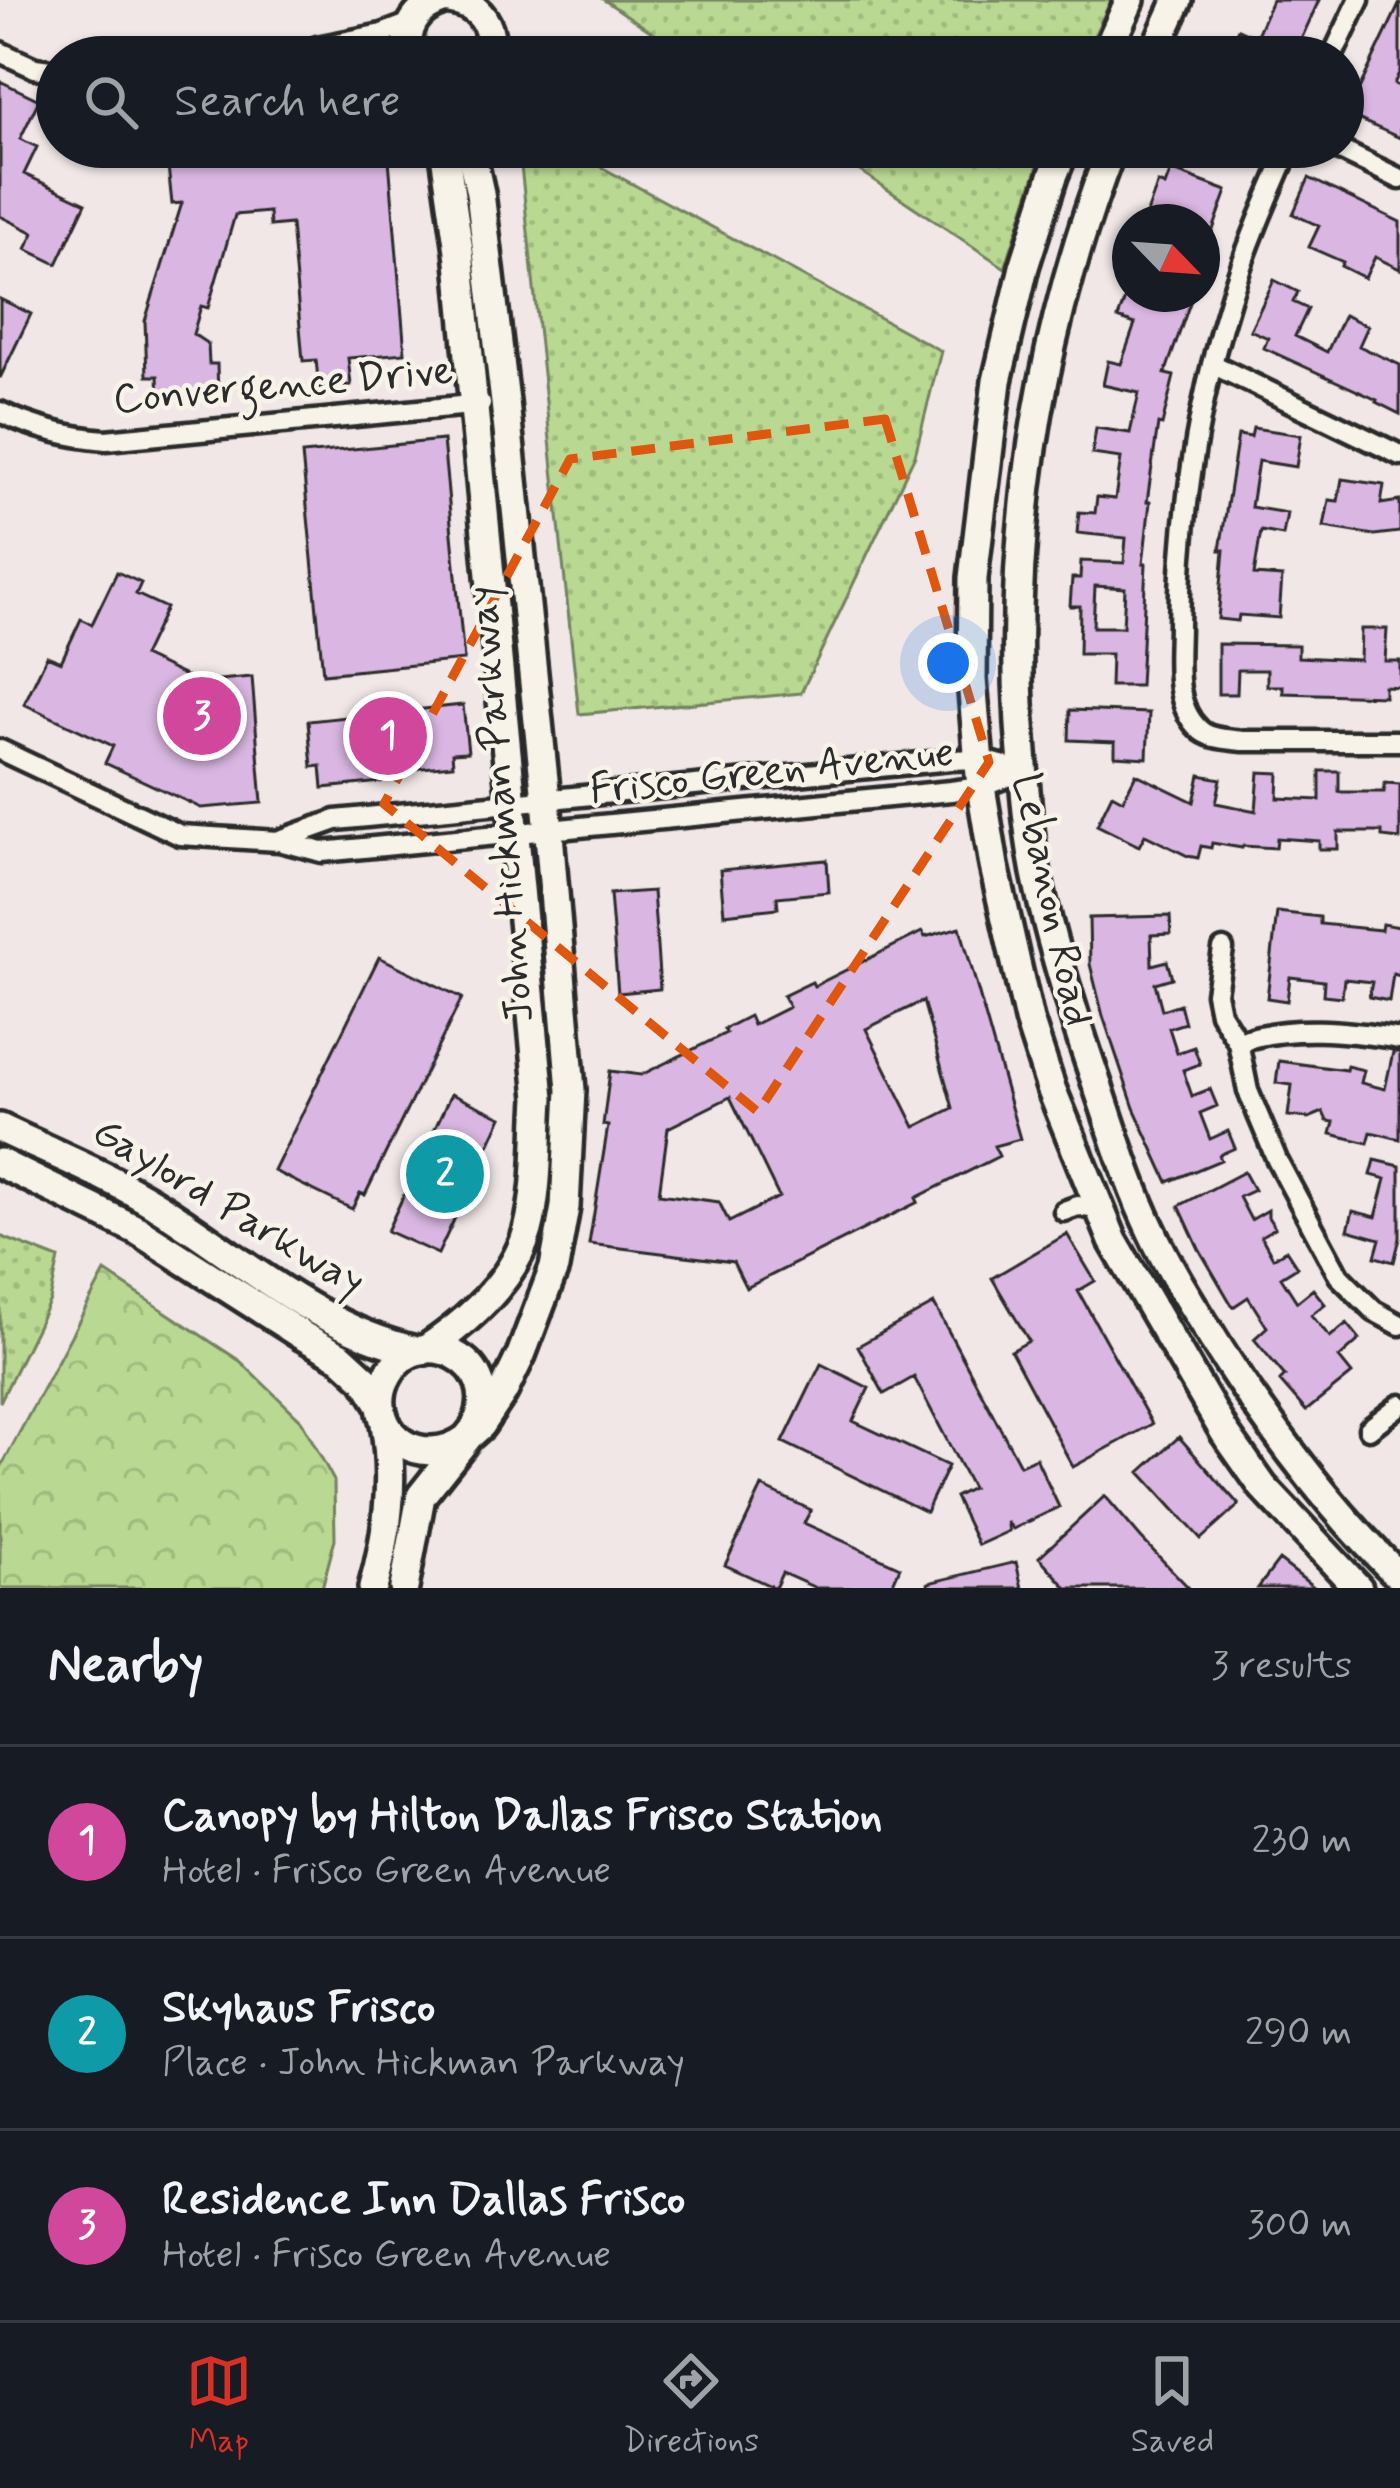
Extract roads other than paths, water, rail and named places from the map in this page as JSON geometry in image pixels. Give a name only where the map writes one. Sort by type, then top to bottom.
[{"type":"street","points":[[407,36],[419,12],[446,0],[480,13],[491,36]]},
{"type":"street","points":[[1114,36],[1130,0]]},
{"type":"street","points":[[1161,36],[1178,0]]},
{"type":"street","points":[[1342,36],[1360,0]]},
{"type":"street","points":[[372,36],[411,23]]},
{"type":"street","points":[[0,52],[36,68]]},
{"type":"street","points":[[1364,162],[1400,179]]},
{"type":"street","name":"John Hickman Parkway","points":[[421,1350],[459,1325],[493,1292],[527,1236],[540,1098],[459,251],[447,168]]},
{"type":"street","name":"John Hickman Parkway","points":[[404,1588],[421,1496],[482,1425],[503,1392],[554,1268],[565,1207],[571,1090],[505,402],[475,168]]},
{"type":"street","name":"Lebanon Road","points":[[1058,168],[1024,267],[994,402],[973,578],[972,680],[994,866],[1029,1020],[1113,1241],[1225,1433],[1263,1487],[1358,1588]]},
{"type":"street","name":"Lebanon Road","points":[[1104,168],[1055,324],[1028,462],[1017,596],[1017,664],[1023,771],[1038,884],[1072,1014],[1149,1227],[1176,1280],[1300,1465],[1400,1577]]},
{"type":"street","points":[[1281,168],[1248,245],[1212,364],[1190,484],[1179,629],[1180,694],[1202,733],[1242,741],[1400,741]]},
{"type":"street","points":[[1212,364],[1400,455]]},
{"type":"street","name":"Convergence Drive","points":[[0,412],[76,437],[106,440],[505,402]]},
{"type":"street","name":"Frisco Green Avenue","points":[[0,750],[180,835],[278,841],[322,852],[982,788],[1023,771]]},
{"type":"street","name":"Frisco Green Avenue","points":[[278,841],[336,820],[512,802],[979,759],[1023,771]]},
{"type":"street","points":[[1223,950],[1216,993],[1220,1013],[1238,1042],[1248,1091],[1277,1160],[1339,1276],[1374,1312],[1400,1325]]},
{"type":"street","points":[[1238,1042],[1310,1031],[1400,1039]]},
{"type":"street","points":[[1072,1138],[1110,1123]]},
{"type":"street","name":"Gaylord Parkway","points":[[0,1128],[153,1203],[316,1311],[391,1345],[421,1350]]},
{"type":"street","name":"Gaylord Parkway","points":[[0,1163],[137,1230],[341,1357],[365,1379],[383,1412]]},
{"type":"street","points":[[1064,1211],[1078,1206],[1100,1210]]},
{"type":"street","points":[[177,1255],[192,1228]]},
{"type":"street","points":[[373,1588],[388,1517],[389,1457],[383,1412],[382,1389],[388,1375],[403,1358],[421,1350],[453,1354],[466,1361],[481,1385],[483,1407],[468,1436],[441,1451],[420,1450],[396,1437],[383,1412]]},
{"type":"street","points":[[1369,1429],[1400,1405]]},
{"type":"street","points":[[1263,1487],[1300,1465]]},
{"type":"place","name":"Residence Inn Dallas Frisco","points":[[202,716]]},
{"type":"place","name":"Canopy by Hilton Dallas Frisco Station","points":[[388,736]]},
{"type":"place","name":"Skyhaus Frisco","points":[[445,1174]]}]
